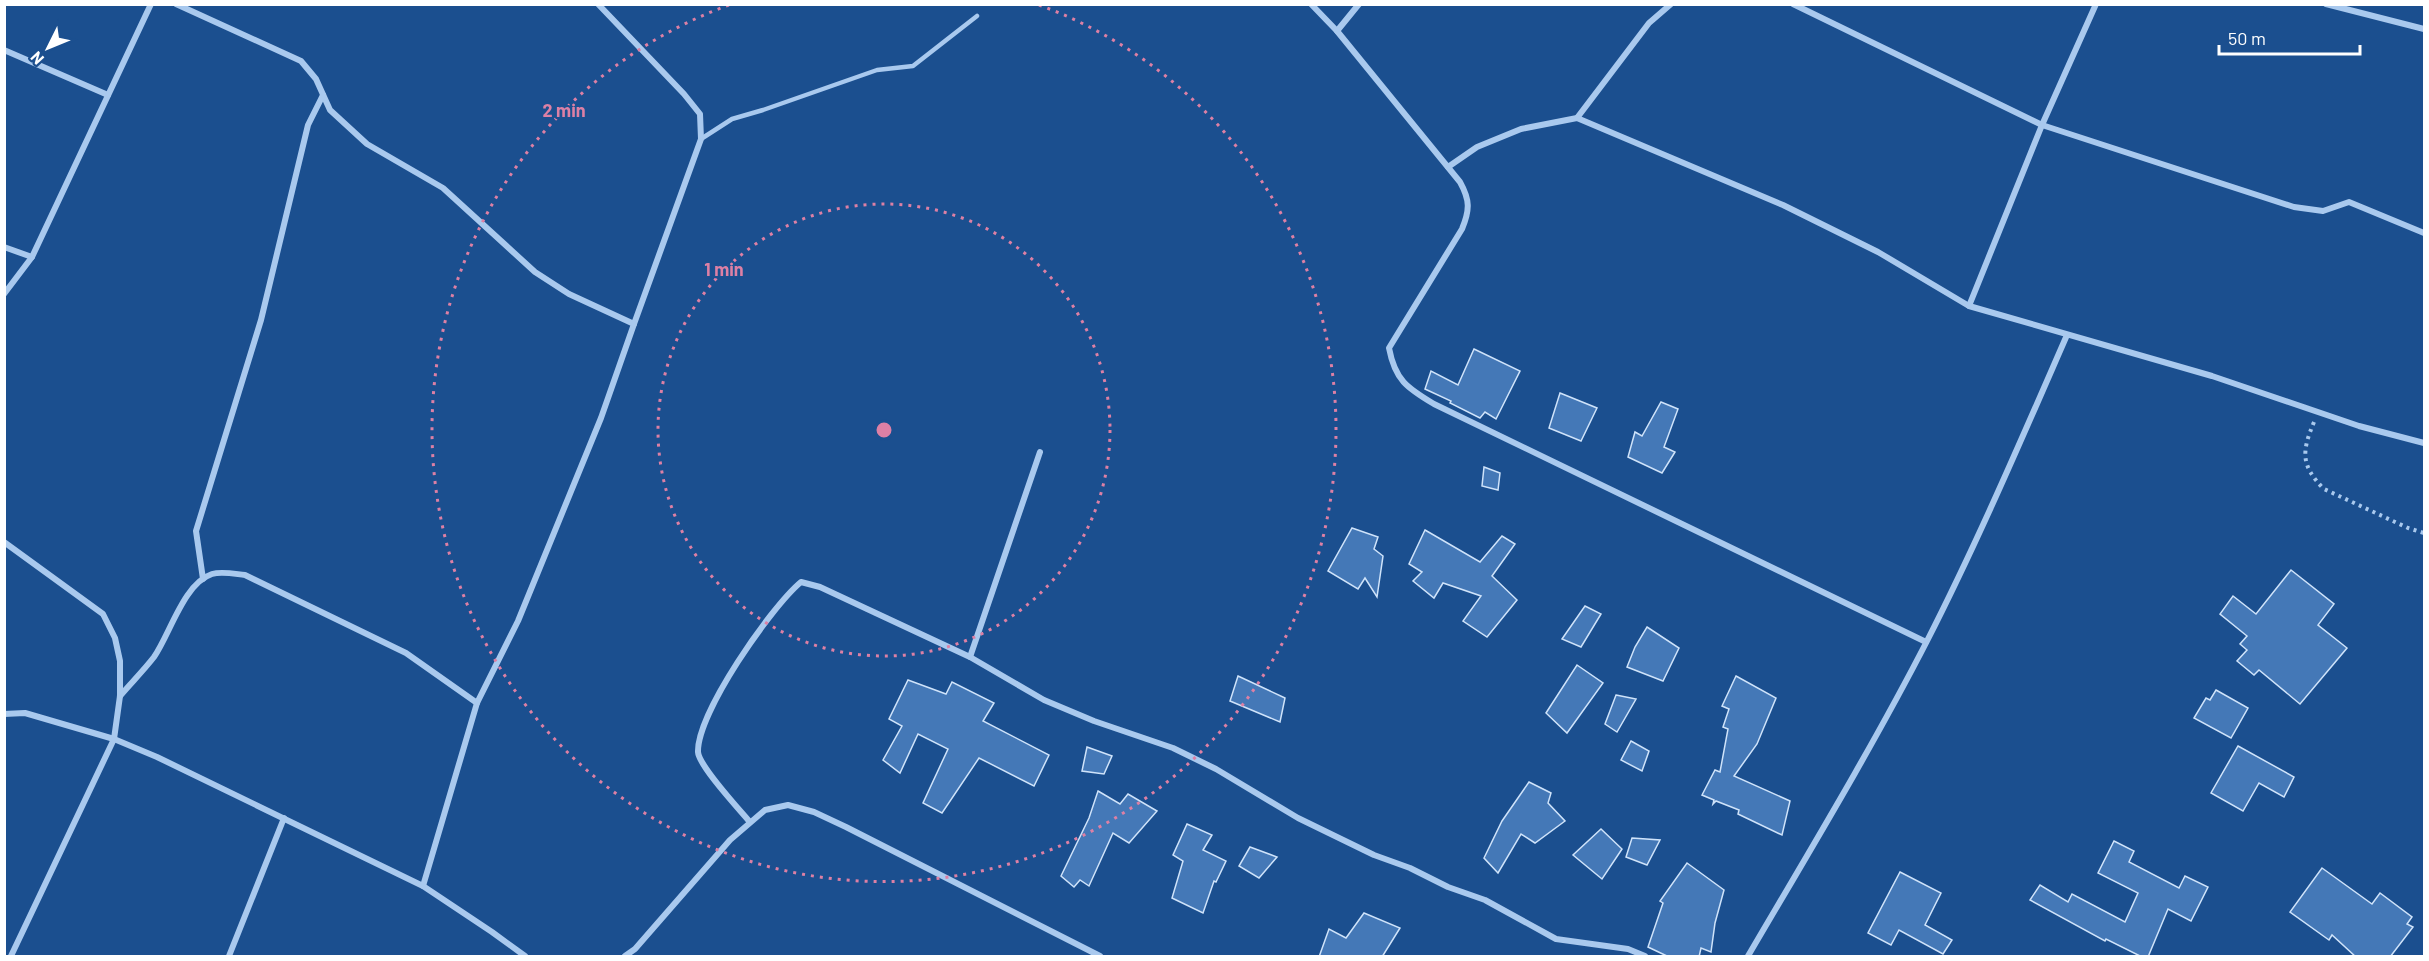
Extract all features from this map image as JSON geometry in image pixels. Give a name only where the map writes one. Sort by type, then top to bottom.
[{"type":"street","points":[[4,294],[32,257],[151,4]]},
{"type":"street","points":[[176,4],[302,61],[316,79],[330,110],[367,144],[443,188],[535,272],[569,294],[634,324]]},
{"type":"street","points":[[423,886],[477,703],[518,621],[601,418],[701,139],[700,114],[684,94],[598,4]]},
{"type":"street","points":[[1311,4],[1448,167],[1468,196],[1469,213],[1462,229],[1389,348],[1392,367],[1406,387],[1444,409],[1926,642]]},
{"type":"street","points":[[1336,31],[1359,4]]},
{"type":"street","points":[[1577,118],[1649,23],[1671,4]]},
{"type":"street","points":[[1793,4],[2042,125],[2294,207],[2323,211],[2349,202],[2424,233]]},
{"type":"street","points":[[1969,306],[2042,125],[2096,4]]},
{"type":"street","points":[[2326,4],[2424,29]]},
{"type":"street","points":[[4,50],[108,95]]},
{"type":"street","points":[[203,579],[196,531],[261,320],[308,125],[323,95]]},
{"type":"street","points":[[1448,167],[1477,147],[1521,129],[1577,118],[1783,205],[1878,252],[1969,306],[2212,376],[2359,426],[2424,443]]},
{"type":"street","points":[[4,247],[32,257]]},
{"type":"street","points":[[1748,957],[1863,760],[1926,642],[1979,537],[2067,335]]},
{"type":"street","points":[[970,657],[1040,452]]},
{"type":"street","points":[[4,542],[103,614],[115,638],[120,661],[120,696],[114,739],[11,957]]},
{"type":"street","points":[[120,696],[154,656],[188,594],[203,579],[213,573],[245,575],[406,653],[477,703]]},
{"type":"street","points":[[749,821],[715,780],[698,754],[701,732],[732,670],[787,594],[801,582],[820,587],[970,657],[1044,700],[1094,721],[1173,748],[1216,769],[1298,818],[1374,855],[1410,868],[1448,887],[1485,900],[1556,939],[1628,949],[1645,957]]},
{"type":"street","points":[[4,714],[24,713],[114,739],[158,757],[423,886],[525,957]]},
{"type":"street","points":[[625,957],[635,949],[749,821],[765,810],[788,805],[814,812],[1100,957]]},
{"type":"street","points":[[229,957],[284,818]]},
{"type":"lane","points":[[701,139],[732,118],[763,110],[877,70],[913,66],[977,16]]},
{"type":"path","points":[[2319,411],[2305,443],[2304,460],[2314,478],[2335,495],[2424,533]]},
{"type":"building","points":[[1474,349],[1520,371],[1496,419],[1485,412],[1480,418],[1425,389],[1431,371],[1458,385]]},
{"type":"building","points":[[1560,393],[1597,408],[1581,441],[1549,428]]},
{"type":"building","points":[[1661,402],[1678,409],[1664,447],[1675,452],[1662,473],[1628,457],[1635,432],[1642,436]]},
{"type":"building","points":[[1484,467],[1500,473],[1498,490],[1482,486]]},
{"type":"building","points":[[1352,528],[1378,537],[1374,549],[1383,556],[1377,597],[1365,578],[1358,589],[1328,571]]},
{"type":"building","points":[[1425,530],[1480,562],[1502,536],[1515,544],[1492,576],[1517,600],[1487,637],[1463,621],[1481,596],[1443,583],[1434,598],[1413,581],[1422,572],[1409,564]]},
{"type":"building","points":[[2291,570],[2334,604],[2318,625],[2347,648],[2300,704],[2259,670],[2254,675],[2237,661],[2247,650],[2240,644],[2247,636],[2220,614],[2233,596],[2256,614]]},
{"type":"building","points":[[1585,606],[1601,614],[1581,647],[1562,639]]},
{"type":"building","points":[[1647,627],[1679,648],[1663,681],[1627,667]]},
{"type":"building","points":[[1577,665],[1603,683],[1567,733],[1546,713]]},
{"type":"building","points":[[1238,676],[1285,698],[1280,722],[1230,701]]},
{"type":"building","points":[[1736,676],[1776,698],[1757,744],[1734,776],[1790,801],[1782,835],[1738,814],[1739,810],[1716,801],[1713,804],[1714,800],[1702,795],[1715,770],[1720,772],[1728,729],[1723,727],[1729,709],[1722,706]]},
{"type":"building","points":[[908,680],[946,694],[952,682],[994,703],[983,721],[1049,755],[1034,786],[979,758],[942,813],[923,803],[948,749],[918,734],[900,773],[883,760],[902,726],[889,719]]},
{"type":"building","points":[[2216,690],[2248,708],[2231,738],[2194,718],[2206,698],[2210,700]]},
{"type":"building","points":[[1616,695],[1636,699],[1617,732],[1605,724]]},
{"type":"building","points":[[1631,741],[1649,751],[1642,771],[1621,760]]},
{"type":"building","points":[[2238,746],[2294,777],[2284,797],[2259,783],[2243,811],[2211,793]]},
{"type":"building","points":[[1087,747],[1112,756],[1104,774],[1082,771]]},
{"type":"building","points":[[1529,782],[1551,793],[1548,803],[1565,821],[1535,843],[1521,834],[1498,873],[1484,858],[1502,821]]},
{"type":"building","points":[[1098,791],[1120,804],[1128,794],[1157,811],[1129,843],[1113,833],[1089,886],[1080,880],[1074,887],[1061,876],[1089,818]]},
{"type":"building","points":[[1187,824],[1212,835],[1203,850],[1226,861],[1216,882],[1214,881],[1203,913],[1172,898],[1183,861],[1173,855]]},
{"type":"building","points":[[1601,829],[1622,849],[1602,879],[1573,855]]},
{"type":"building","points":[[1632,838],[1660,840],[1647,865],[1626,857]]},
{"type":"building","points":[[2114,841],[2134,851],[2129,862],[2179,888],[2185,876],[2208,887],[2191,921],[2168,909],[2148,957],[2142,957],[2106,939],[2105,941],[2030,900],[2040,885],[2068,902],[2072,894],[2125,922],[2138,893],[2098,873]]},
{"type":"building","points":[[1250,847],[1277,857],[1259,878],[1239,866]]},
{"type":"building","points":[[1687,863],[1724,890],[1715,923],[1711,952],[1701,948],[1699,957],[1669,957],[1648,947],[1663,903],[1660,901]]},
{"type":"building","points":[[2322,868],[2372,904],[2380,893],[2412,917],[2407,924],[2413,927],[2390,957],[2356,957],[2332,935],[2329,940],[2290,912]]},
{"type":"building","points":[[1900,872],[1941,893],[1925,925],[1952,940],[1943,954],[1899,930],[1891,945],[1868,933]]},
{"type":"building","points":[[1364,913],[1400,928],[1382,957],[1319,957],[1329,929],[1346,938]]}]
